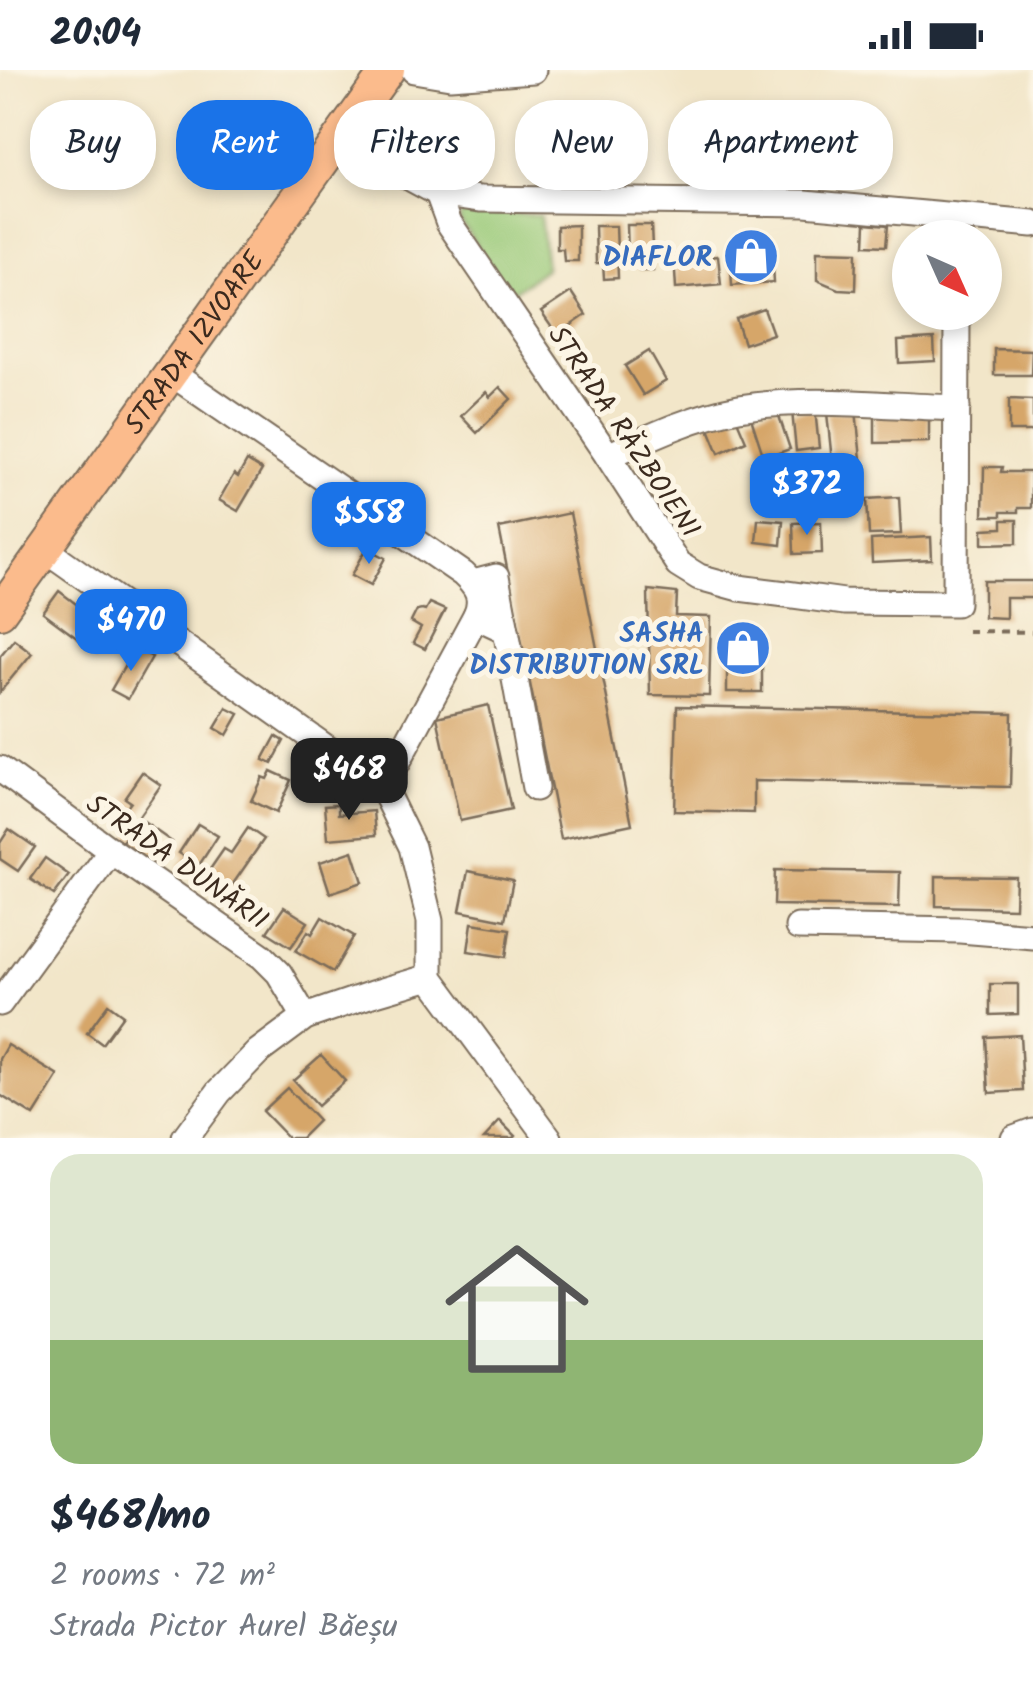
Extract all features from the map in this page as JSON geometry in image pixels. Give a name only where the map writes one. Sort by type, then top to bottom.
[{"type":"main road","name":"STRADA IZVOARE","points":[[367,100],[388,70]]},
{"type":"main road","name":"STRADA IZVOARE","points":[[0,612],[334,146]]},
{"type":"street","points":[[414,70],[450,76],[533,70]]},
{"type":"street","points":[[434,190],[480,199],[805,203],[913,220]]},
{"type":"street","name":"STRADA RĂZBOIENI","points":[[438,192],[448,223],[678,564],[699,576],[740,588],[844,602],[956,603],[957,408]]},
{"type":"street","points":[[1002,225],[1033,224]]},
{"type":"street","points":[[608,456],[707,416],[751,406],[809,403],[957,408],[957,330]]},
{"type":"street","points":[[171,373],[463,574],[480,594],[476,616],[383,788]]},
{"type":"street","points":[[45,549],[383,788],[412,848],[430,921],[430,977],[549,1138]]},
{"type":"street","points":[[473,584],[496,576],[535,788]]},
{"type":"street","points":[[476,616],[506,630]]},
{"type":"street","name":"STRADA DUNĂRII","points":[[0,769],[262,956],[279,973],[304,1017]]},
{"type":"street","points":[[0,1003],[111,851]]},
{"type":"street","points":[[798,928],[960,930],[1033,936]]},
{"type":"street","points":[[185,1138],[220,1092],[258,1052],[304,1017],[430,977]]},
{"type":"street","points":[[1014,1138],[1033,1131]]},
{"type":"path","points":[[966,630],[1033,632]]},
{"type":"green space","points":[[462,212],[540,215],[546,268],[509,295],[459,219]]},
{"type":"building","points":[[866,223],[888,225],[886,246],[865,245]]},
{"type":"building","points":[[578,225],[578,261],[564,261],[563,249],[557,249],[557,226]]},
{"type":"building","points":[[627,225],[651,225],[653,270],[639,270],[638,254],[628,254]]},
{"type":"building","points":[[595,226],[616,226],[618,278],[604,279],[603,263],[596,263]]},
{"type":"building","points":[[772,249],[774,282],[732,285],[730,251]]},
{"type":"building","points":[[817,251],[857,252],[856,290],[838,289],[817,280]]},
{"type":"building","points":[[700,253],[700,258],[718,256],[721,284],[676,288],[674,255]]},
{"type":"building","points":[[571,292],[586,315],[557,335],[541,312]]},
{"type":"building","points":[[764,309],[773,334],[744,344],[736,319]]},
{"type":"building","points":[[934,339],[935,361],[899,363],[898,341]]},
{"type":"building","points":[[994,349],[1032,350],[1031,375],[994,375]]},
{"type":"building","points":[[649,351],[666,381],[643,395],[625,366]]},
{"type":"building","points":[[500,387],[511,399],[477,433],[461,416],[486,392],[490,397]]},
{"type":"building","points":[[1009,399],[1033,400],[1033,431],[1009,431]]},
{"type":"building","points":[[776,407],[790,449],[764,458],[750,415]]},
{"type":"building","points":[[815,409],[819,448],[796,451],[792,411]]},
{"type":"building","points":[[856,410],[861,459],[832,461],[827,413]]},
{"type":"building","points":[[734,413],[746,441],[719,453],[707,424]]},
{"type":"building","points":[[929,414],[929,442],[875,443],[875,415]]},
{"type":"building","points":[[247,461],[262,470],[238,511],[219,500]]},
{"type":"building","points":[[984,467],[1002,467],[1001,472],[1031,472],[1031,508],[983,516]]},
{"type":"building","points":[[899,497],[901,534],[869,535],[867,499]]},
{"type":"building","points":[[570,513],[632,824],[561,839],[499,528]]},
{"type":"building","points":[[758,519],[783,521],[781,545],[756,542]]},
{"type":"building","points":[[1002,520],[1017,520],[1017,543],[983,544],[983,529],[1002,528]]},
{"type":"building","points":[[821,522],[822,553],[794,554],[793,523]]},
{"type":"building","points":[[931,537],[932,560],[872,563],[871,540]]},
{"type":"building","points":[[367,548],[386,558],[371,585],[352,575]]},
{"type":"building","points":[[984,581],[1033,581],[1033,598],[1006,598],[1006,618],[984,617]]},
{"type":"building","points":[[648,590],[677,593],[676,616],[711,617],[709,696],[650,695]]},
{"type":"building","points":[[59,591],[88,613],[84,619],[109,636],[97,653],[43,613]]},
{"type":"building","points":[[429,603],[445,610],[425,649],[413,643],[421,628],[411,622],[417,610],[425,610]]},
{"type":"building","points":[[727,634],[762,634],[762,692],[727,692]]},
{"type":"building","points":[[14,639],[32,653],[0,692],[0,656]]},
{"type":"building","points":[[135,648],[152,657],[128,699],[111,690]]},
{"type":"building","points":[[488,705],[511,810],[460,821],[437,717]]},
{"type":"building","points":[[677,706],[1012,713],[1010,787],[754,781],[754,813],[674,811]]},
{"type":"building","points":[[227,708],[239,714],[227,735],[215,728]]},
{"type":"building","points":[[276,736],[284,741],[272,764],[263,760]]},
{"type":"building","points":[[271,771],[291,780],[276,813],[251,801],[262,777],[267,779]]},
{"type":"building","points":[[142,772],[161,785],[138,818],[172,842],[155,865],[122,842],[132,827],[118,818],[130,802],[124,798]]},
{"type":"building","points":[[339,804],[339,814],[374,811],[376,835],[328,839],[325,805]]},
{"type":"building","points":[[198,824],[218,836],[192,876],[178,868],[185,857],[179,853]]},
{"type":"building","points":[[248,828],[264,839],[226,894],[204,878],[224,849],[231,853]]},
{"type":"building","points":[[9,829],[35,847],[18,871],[0,859],[0,843]]},
{"type":"building","points":[[353,851],[363,882],[330,893],[320,862]]},
{"type":"building","points":[[45,858],[69,875],[54,895],[30,879]]},
{"type":"building","points":[[775,870],[900,872],[899,907],[774,905]]},
{"type":"building","points":[[468,871],[513,880],[505,920],[460,911]]},
{"type":"building","points":[[936,876],[1016,877],[1015,908],[936,906]]},
{"type":"building","points":[[284,907],[308,922],[291,947],[267,932]]},
{"type":"building","points":[[322,917],[354,936],[333,972],[296,951]]},
{"type":"building","points":[[472,923],[510,929],[506,957],[468,951]]},
{"type":"building","points":[[990,984],[1018,984],[1018,1014],[990,1015]]},
{"type":"building","points":[[108,1004],[123,1015],[102,1044],[87,1033]]},
{"type":"building","points":[[1020,1035],[1023,1091],[989,1093],[986,1037]]},
{"type":"building","points":[[8,1045],[59,1076],[34,1116],[0,1095],[0,1059]]},
{"type":"building","points":[[321,1055],[345,1081],[317,1106],[293,1080]]},
{"type":"building","points":[[287,1088],[318,1121],[301,1138],[288,1138],[262,1111]]},
{"type":"building","points":[[500,1121],[515,1136],[484,1138]]},
{"type":"place","name":"DIAFLOR","points":[[751,256]]},
{"type":"place","name":"SASHA DISTRIBUTION SRL","points":[[743,648]]}]
